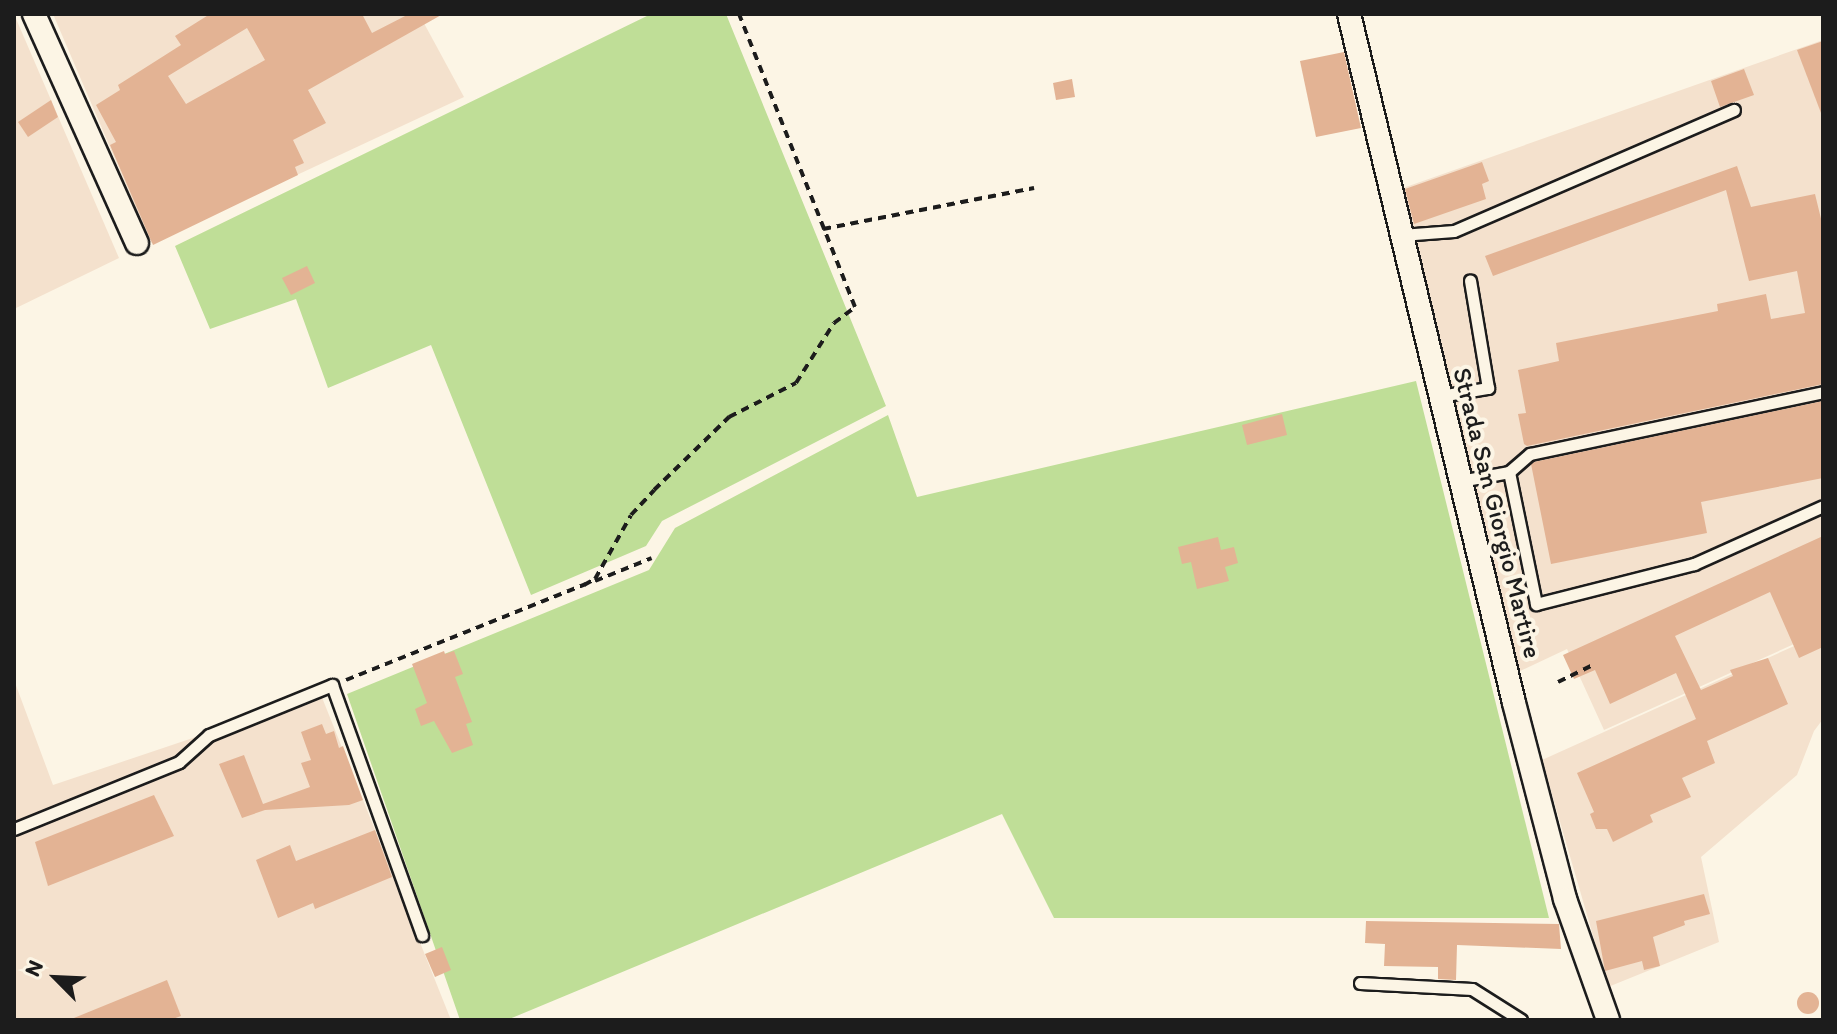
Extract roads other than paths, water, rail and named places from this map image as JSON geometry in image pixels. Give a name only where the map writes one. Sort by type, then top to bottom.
[{"type":"street","points":[[34,14],[137,243]]},
{"type":"street","name":"Strada San Giorgio Martire","points":[[1349,14],[1460,481],[1565,899],[1608,1020]]},
{"type":"lane","points":[[1401,235],[1454,231],[1734,110]]},
{"type":"lane","points":[[1440,396],[1488,388],[1470,281]]},
{"type":"lane","points":[[1460,481],[1509,472],[1530,454],[1823,392]]},
{"type":"lane","points":[[1509,472],[1536,604],[1694,564],[1823,506]]},
{"type":"lane","points":[[14,829],[179,762],[209,735],[332,685],[422,935]]},
{"type":"lane","points":[[1360,983],[1472,989],[1521,1020]]}]
